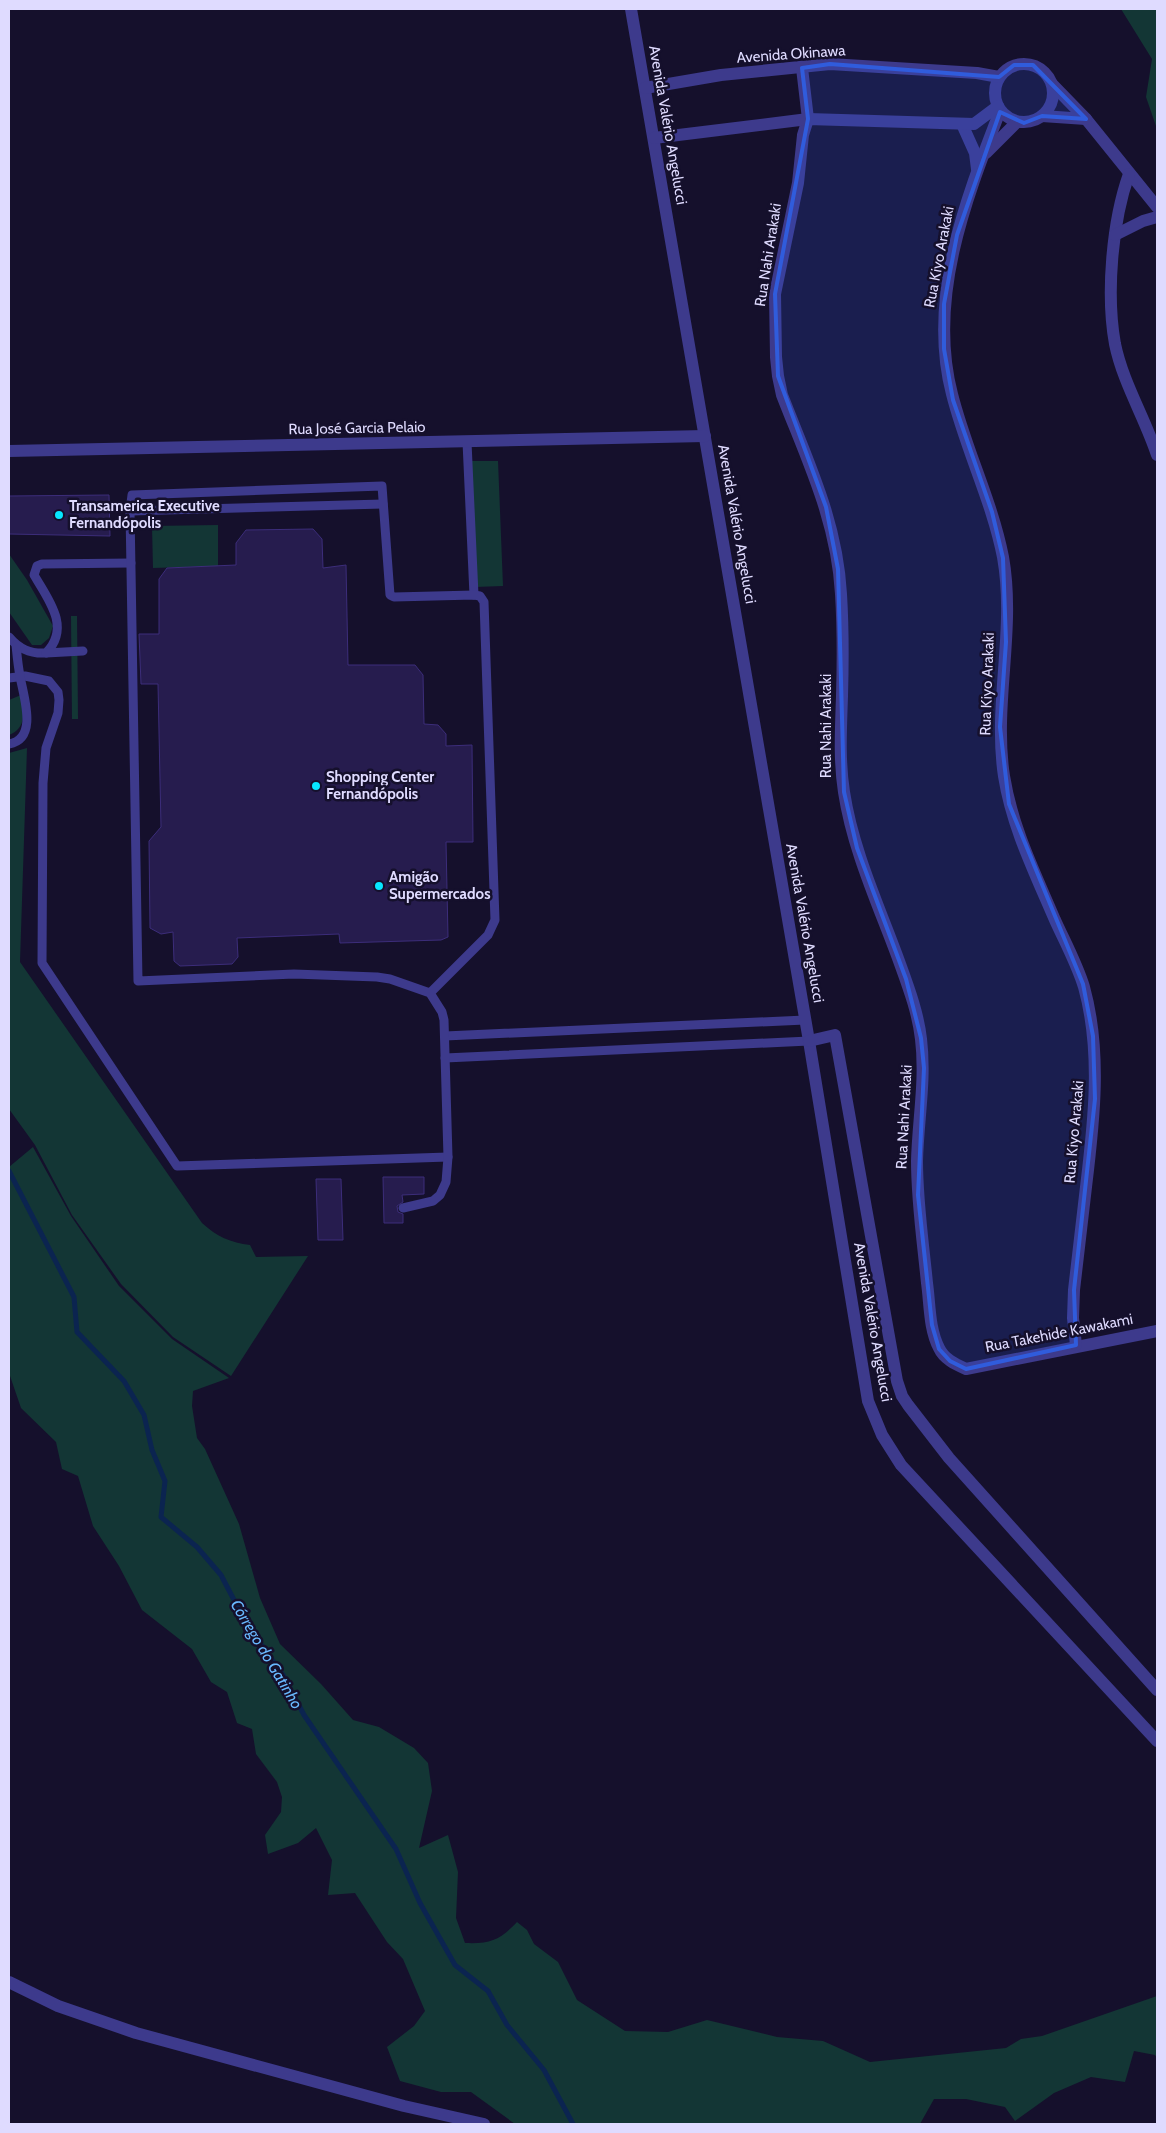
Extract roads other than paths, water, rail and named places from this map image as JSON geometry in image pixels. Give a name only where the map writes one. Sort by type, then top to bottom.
[{"type":"street","name":"Avenida Valério Angelucci","points":[[631,9],[809,1041],[868,1401],[882,1435],[901,1465],[1157,1741]]},
{"type":"street","name":"Avenida Okinawa","points":[[645,88],[721,75],[830,64],[976,73],[999,77]]},
{"type":"street","points":[[1052,84],[1053,95],[1050,107],[1042,116],[1030,122],[1017,122],[1006,116],[999,108],[995,91],[999,77],[1014,65],[1024,64],[1041,70],[1086,119],[1157,207]]},
{"type":"street","name":"Rua Nahi Arakaki","points":[[802,68],[808,119],[803,136],[798,183],[775,294],[775,337],[778,376],[782,395],[826,507],[834,542],[841,594],[840,757],[849,819],[869,884],[906,979],[921,1038],[924,1068],[918,1159],[918,1195],[932,1325],[939,1349],[950,1361],[966,1369]]},
{"type":"street","points":[[654,138],[808,119],[974,124],[999,108]]},
{"type":"street","name":"Rua Kiyo Arakaki","points":[[999,108],[977,169],[957,235],[943,318],[944,349],[953,400],[992,512],[1003,558],[1006,589],[1006,642],[1000,727],[1004,776],[1009,804],[1034,871],[1077,967],[1087,998],[1093,1036],[1095,1068],[1094,1123],[1074,1290],[1073,1318],[1076,1345]]},
{"type":"street","points":[[1042,116],[1086,119]]},
{"type":"street","points":[[982,156],[1017,122]]},
{"type":"street","points":[[962,124],[975,154],[977,169]]},
{"type":"street","points":[[1129,174],[1115,235],[1112,281],[1115,344],[1125,378],[1157,455]]},
{"type":"street","points":[[1115,235],[1133,225],[1157,218]]},
{"type":"street","name":"Rua José Garcia Pelaio","points":[[9,451],[705,436]]},
{"type":"street","name":"Avenida Valério Angelucci","points":[[809,1041],[835,1035],[896,1381],[902,1396],[948,1458],[1157,1690]]},
{"type":"street","name":"Rua Takehide Kawakami","points":[[966,1369],[1076,1345],[1157,1331]]},
{"type":"street","points":[[9,1982],[58,2006],[136,2033],[404,2106],[484,2124]]},
{"type":"lane","points":[[468,442],[474,595]]},
{"type":"lane","points":[[403,1208],[433,1202],[440,1195],[446,1182],[448,1157],[445,1036],[442,1012],[430,993],[390,979],[367,976],[294,974],[138,982],[130,511],[130,499],[133,495],[381,486],[383,487],[390,594],[394,597],[474,595],[480,596],[484,602],[495,920],[488,936],[430,993]]},
{"type":"lane","points":[[130,511],[383,504]]},
{"type":"lane","points":[[46,653],[55,640],[58,622],[53,608],[34,575],[37,566],[42,564],[131,563]]},
{"type":"lane","points":[[9,637],[16,645],[36,654],[83,651]]},
{"type":"lane","points":[[9,744],[20,739],[25,730],[26,699],[20,676],[16,645]]},
{"type":"lane","points":[[9,678],[20,676],[49,681],[58,692],[59,700],[58,713],[46,748],[42,963],[177,1166],[448,1157]]},
{"type":"lane","points":[[445,1036],[805,1020]]},
{"type":"lane","points":[[446,1058],[809,1041]]},
{"type":"waterway","name":"Córrego do Gatinho","points":[[9,1171],[74,1297],[77,1332],[124,1381],[144,1415],[152,1450],[165,1481],[161,1517],[197,1547],[221,1575],[246,1623],[283,1675],[304,1715],[396,1849],[420,1903],[455,1965],[488,1991],[507,2025],[544,2070],[573,2124]]},
{"type":"place","name":"Transamerica Executive Fernandópolis","points":[[59,515]]},
{"type":"place","name":"Shopping Center Fernandópolis","points":[[316,786]]},
{"type":"place","name":"Amigão Supermercados","points":[[379,886]]}]
